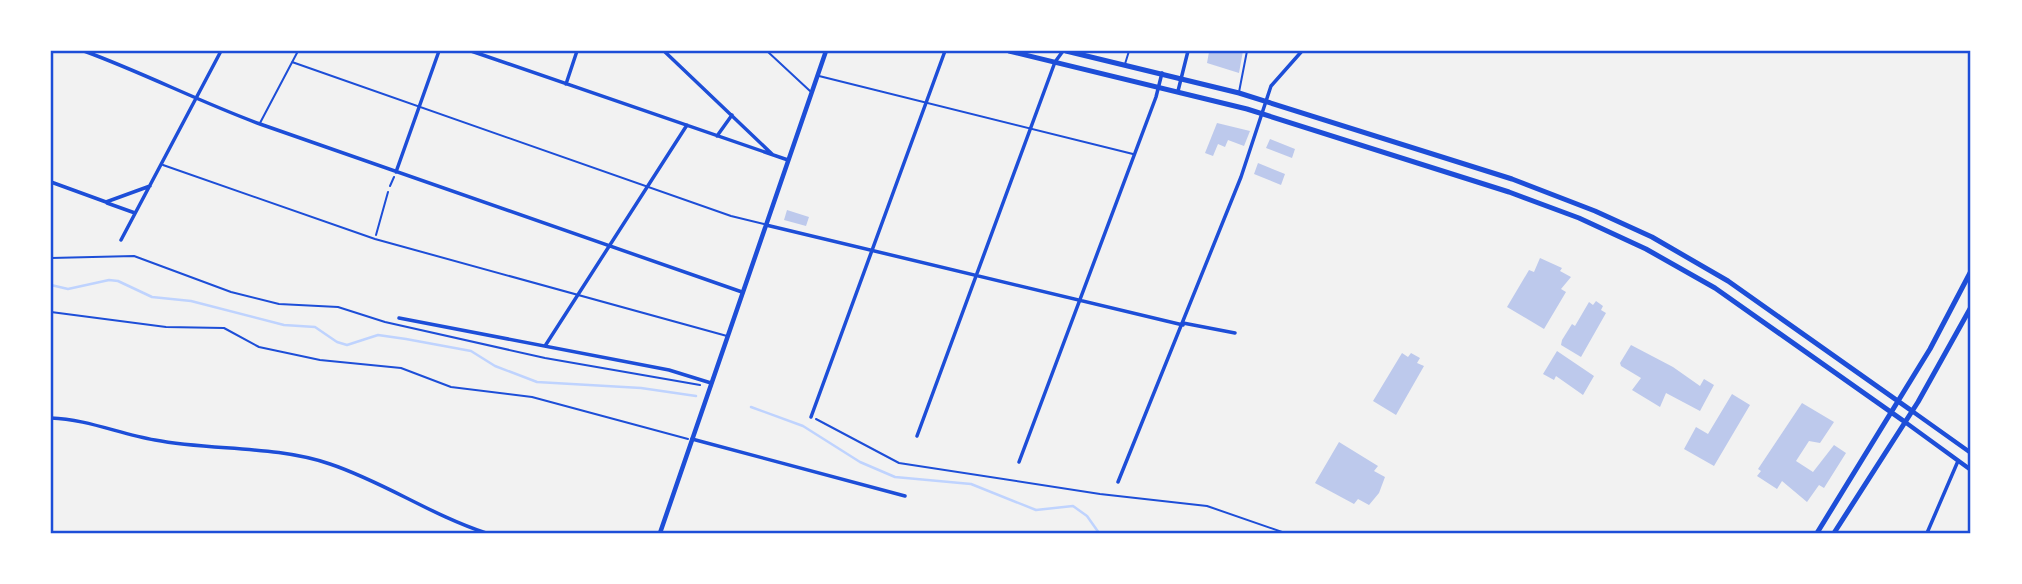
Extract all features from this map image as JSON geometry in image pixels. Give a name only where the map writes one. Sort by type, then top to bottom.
[{"type":"main road","points":[[1009,51],[1263,114],[1546,205],[1626,239],[1733,300],[1905,422]]},
{"type":"main road","points":[[1065,51],[1182,77],[1238,93],[1525,184],[1626,224],[1728,281],[1912,411]]},
{"type":"main road","points":[[1817,533],[1899,402],[1971,271]]},
{"type":"main road","points":[[1834,533],[1969,318],[1971,307]]},
{"type":"street","points":[[84,51],[146,75],[195,100],[260,124],[743,292]]},
{"type":"street","points":[[121,240],[222,51]]},
{"type":"street","points":[[396,172],[439,51]]},
{"type":"street","points":[[471,51],[788,160]]},
{"type":"street","points":[[566,84],[578,51]]},
{"type":"street","points":[[664,51],[774,155]]},
{"type":"street","points":[[660,533],[826,51]]},
{"type":"street","points":[[811,417],[834,358],[870,249],[945,51]]},
{"type":"street","points":[[917,436],[1055,62],[1065,51]]},
{"type":"street","points":[[1178,91],[1188,51]]},
{"type":"street","points":[[1118,482],[1241,177],[1271,86],[1302,51]]},
{"type":"street","points":[[1019,462],[1162,73]]},
{"type":"street","points":[[717,136],[732,115]]},
{"type":"street","points":[[545,346],[687,125]]},
{"type":"street","points":[[51,182],[135,213]]},
{"type":"street","points":[[106,202],[150,186]]},
{"type":"street","points":[[766,225],[1183,324],[1235,333]]},
{"type":"street","points":[[399,318],[670,370],[711,383]]},
{"type":"street","points":[[1912,411],[1971,453]]},
{"type":"street","points":[[51,418],[175,443],[314,459],[350,472],[436,514],[486,533]]},
{"type":"street","points":[[1905,422],[1971,470]]},
{"type":"street","points":[[692,439],[905,496]]},
{"type":"street","points":[[1927,533],[1958,461]]},
{"type":"lane","points":[[260,124],[298,51]]},
{"type":"lane","points":[[767,51],[811,93]]},
{"type":"lane","points":[[1125,65],[1129,51]]},
{"type":"lane","points":[[1238,93],[1247,51]]},
{"type":"lane","points":[[292,62],[731,216],[766,225]]},
{"type":"lane","points":[[818,75],[1134,154]]},
{"type":"lane","points":[[161,164],[375,239],[728,336]]},
{"type":"path","points":[[390,186],[396,172]]},
{"type":"path","points":[[375,239],[388,192]]},
{"type":"path","points":[[51,258],[134,256],[230,292],[279,304],[338,307],[385,322],[545,358],[630,375],[704,384]]},
{"type":"path","points":[[51,312],[91,315],[166,327],[224,328],[259,347],[320,360],[401,368],[452,387],[532,397],[558,406],[637,423],[679,438],[692,439]]},
{"type":"path","points":[[811,417],[899,463],[1100,494],[1207,506],[1285,533]]},
{"type":"building","points":[[1243,51],[1239,73],[1207,63],[1209,52]]},
{"type":"building","points":[[1217,123],[1250,131],[1244,146],[1228,140],[1225,147],[1218,144],[1213,156],[1205,153]]},
{"type":"building","points":[[1270,139],[1295,149],[1292,158],[1266,148]]},
{"type":"building","points":[[1258,163],[1285,174],[1281,185],[1254,174]]},
{"type":"building","points":[[787,210],[809,217],[806,226],[784,220]]},
{"type":"building","points":[[1540,258],[1562,268],[1560,271],[1571,277],[1561,289],[1566,292],[1544,329],[1507,307],[1529,270],[1534,272]]},
{"type":"building","points":[[1596,301],[1603,306],[1601,310],[1606,313],[1581,357],[1561,345],[1562,340],[1572,324],[1575,326],[1589,302],[1593,305]]},
{"type":"building","points":[[1631,345],[1673,367],[1700,386],[1704,379],[1714,385],[1700,411],[1666,393],[1660,407],[1632,390],[1641,378],[1620,363]]},
{"type":"building","points":[[1557,351],[1594,376],[1583,395],[1556,376],[1554,380],[1543,374]]},
{"type":"building","points":[[1402,353],[1408,357],[1411,353],[1420,358],[1417,363],[1424,366],[1396,415],[1373,401]]},
{"type":"building","points":[[1732,394],[1750,405],[1714,466],[1684,449],[1696,427],[1708,434]]},
{"type":"building","points":[[1802,403],[1834,422],[1820,443],[1809,441],[1796,461],[1813,472],[1834,445],[1846,453],[1824,488],[1819,485],[1807,502],[1782,481],[1777,489],[1757,476],[1761,471],[1758,469]]},
{"type":"building","points":[[1339,442],[1378,466],[1374,471],[1385,477],[1379,493],[1369,505],[1358,499],[1354,504],[1315,483]]},
{"type":"waterway","points":[[51,285],[68,289],[109,280],[118,281],[152,297],[191,301],[284,325],[315,327],[337,342],[347,345],[378,335],[406,339],[471,351],[495,366],[537,382],[641,388],[696,396]]},
{"type":"waterway","points":[[751,407],[803,426],[860,462],[895,477],[971,484],[1036,510],[1073,506],[1087,516],[1099,533]]}]
